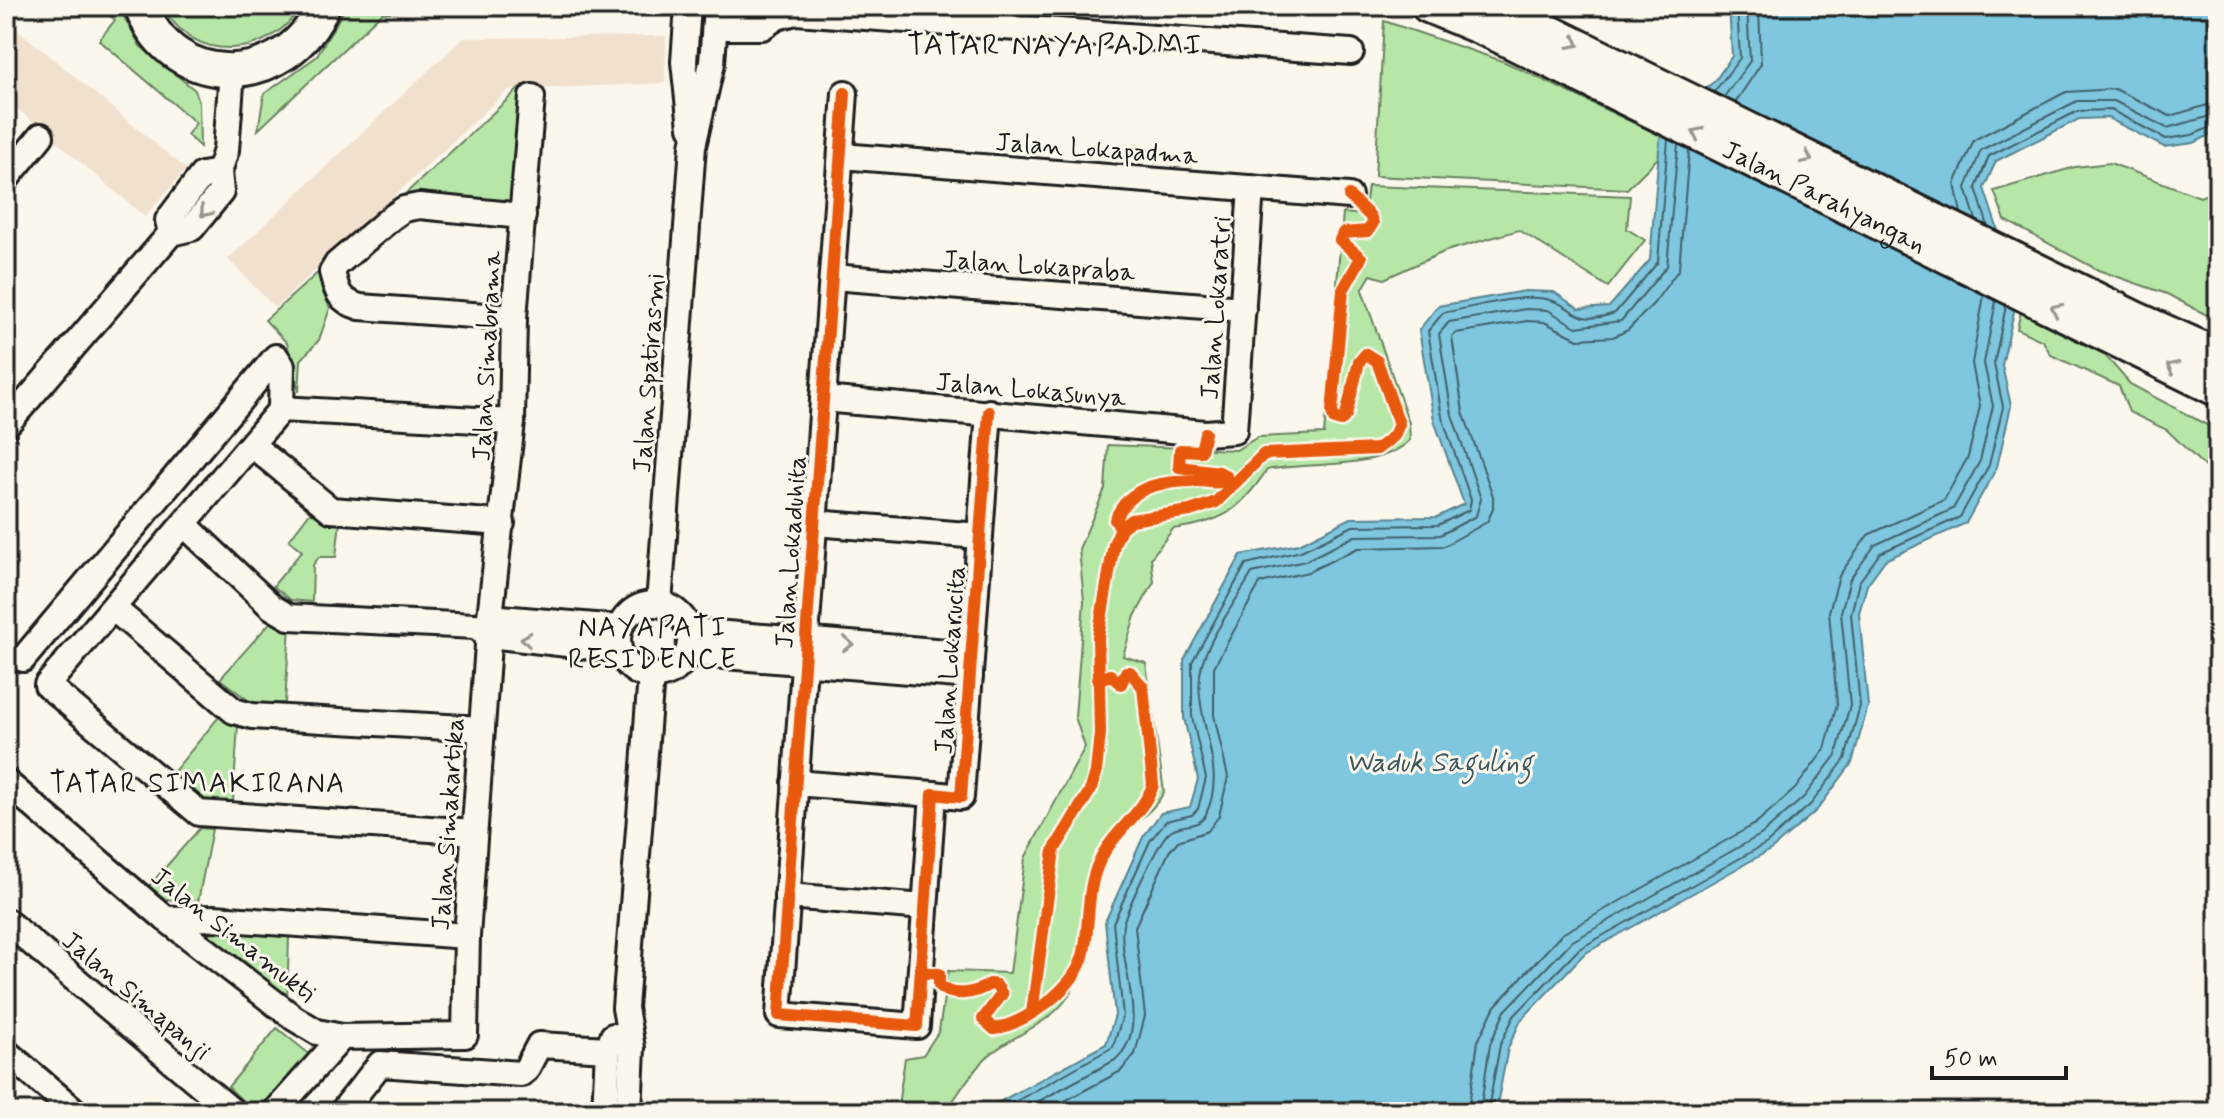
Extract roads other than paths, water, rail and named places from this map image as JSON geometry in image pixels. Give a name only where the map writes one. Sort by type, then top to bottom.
[{"type":"main road","points":[[141,6],[155,32],[181,56],[215,69],[232,71],[266,65],[295,48],[312,28],[323,6]]},
{"type":"main road","name":"Jalan Parahyangan","points":[[1428,6],[1498,16],[2130,331],[2218,390]]},
{"type":"main road","name":"Jalan Parahyangan","points":[[2130,331],[2218,355]]},
{"type":"street","name":"Jalan Spatirasmi","points":[[688,6],[684,62],[693,146]]},
{"type":"street","points":[[716,16],[762,27],[777,17],[796,12],[1351,52]]},
{"type":"street","name":"Jalan Spatirasmi","points":[[659,604],[693,146],[712,63],[716,16]]},
{"type":"street","points":[[6,425],[171,233],[168,220],[172,211],[202,175],[219,172],[226,150],[232,71]]},
{"type":"street","name":"Jalan Lokaduhita","points":[[845,93],[779,1015],[917,1026]]},
{"type":"street","name":"Jalan Simabrama","points":[[485,626],[502,523],[512,422],[514,318],[532,97]]},
{"type":"street","points":[[6,179],[41,136]]},
{"type":"street","name":"Jalan Lokapadma","points":[[841,156],[1349,196]]},
{"type":"street","name":"Jalan Lokaratri","points":[[1234,431],[1251,188]]},
{"type":"street","points":[[514,318],[344,302],[338,295],[332,272],[337,264],[404,209],[419,206],[523,216]]},
{"type":"street","name":"Jalan Lokapraba","points":[[832,277],[1243,309]]},
{"type":"street","points":[[23,659],[276,357],[282,366],[281,409],[47,685],[199,813],[474,832]]},
{"type":"street","name":"Jalan Lokasunya","points":[[823,399],[1205,433],[1234,431]]},
{"type":"street","points":[[281,409],[512,422]]},
{"type":"street","name":"Jalan Lokarucita","points":[[917,1026],[933,794],[961,797],[989,412]]},
{"type":"street","points":[[252,445],[331,510],[502,523]]},
{"type":"street","points":[[814,523],[980,536]]},
{"type":"street","points":[[185,525],[272,607],[289,617],[485,626],[619,639]]},
{"type":"street","points":[[659,604],[679,614],[689,642],[677,668],[651,676],[631,668],[619,639],[639,606],[659,604]]},
{"type":"street","points":[[113,608],[234,711],[252,716],[482,729]]},
{"type":"street","name":"Jalan Simakartika","points":[[465,1035],[467,936],[482,729],[485,626]]},
{"type":"street","points":[[689,642],[970,665]]},
{"type":"street","points":[[629,1112],[632,1048],[625,1008],[651,676]]},
{"type":"street","name":"Jalan Simamukti","points":[[6,782],[166,919],[294,1018],[317,1032],[342,1037],[465,1035]]},
{"type":"street","points":[[795,783],[933,794]]},
{"type":"street","points":[[787,896],[925,907]]},
{"type":"street","points":[[166,919],[214,918],[467,936]]},
{"type":"street","name":"Jalan Simapanji","points":[[6,921],[233,1112]]},
{"type":"street","points":[[605,1112],[608,1049],[625,1008]]},
{"type":"street","points":[[275,1112],[342,1037]]},
{"type":"street","points":[[342,1112],[380,1064],[521,1074],[539,1045],[608,1049]]},
{"type":"street","points":[[6,1052],[76,1112]]},
{"type":"water","name":"Waduk Saguling","points":[[1729,6],[2218,6],[2218,131],[2194,143],[2164,147],[2108,118],[2079,119],[1996,161],[1984,188],[2013,276],[2014,312],[2002,365],[2011,406],[1997,467],[1966,523],[1885,560],[1867,585],[1859,613],[1868,706],[1852,763],[1817,810],[1772,849],[1584,954],[1521,1020],[1508,1048],[1497,1105],[1501,1112],[981,1112],[1106,1044],[1115,1015],[1105,922],[1143,837],[1161,813],[1190,807],[1198,779],[1184,718],[1184,660],[1241,555],[1299,544],[1351,518],[1437,517],[1464,504],[1434,420],[1419,330],[1438,306],[1525,291],[1554,292],[1579,309],[1609,307],[1650,260],[1660,138],[1670,116],[1715,81],[1732,56]]},
{"type":"district","name":"TATAR NAYAPADMI","points":[[1055,44]]},
{"type":"district","name":"NAYAPATI RESIDENCE","points":[[653,642]]},
{"type":"district","name":"TATAR SIMAKIRANA","points":[[198,782]]}]
